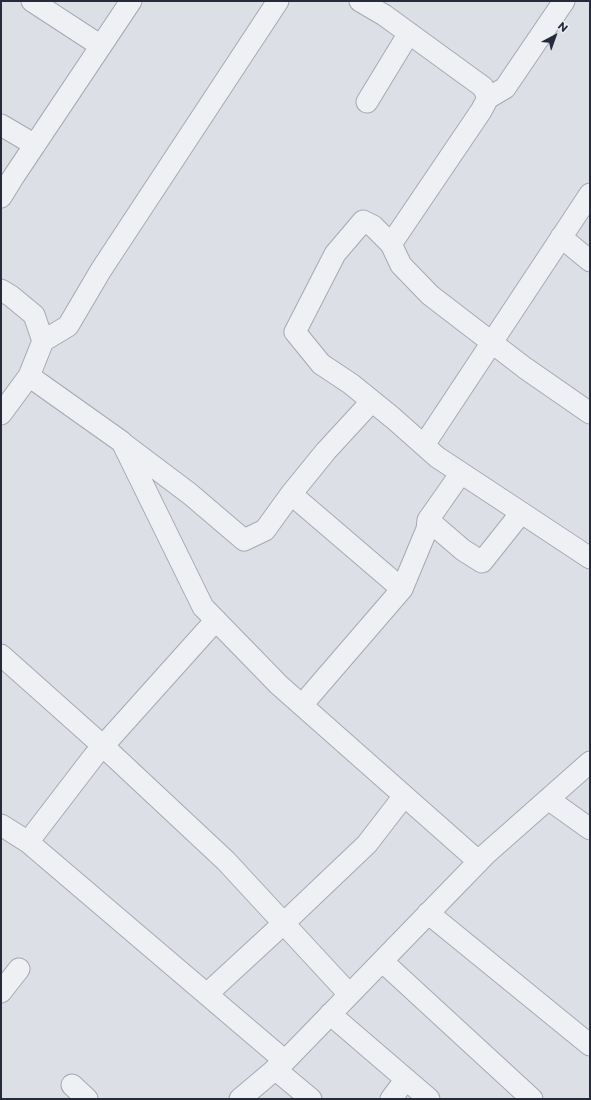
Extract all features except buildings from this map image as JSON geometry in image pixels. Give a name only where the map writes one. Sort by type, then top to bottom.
[{"type":"street","points":[[32,1],[101,46]]},
{"type":"street","points":[[1,197],[131,1]]},
{"type":"street","points":[[1,414],[30,376],[43,341],[68,326],[101,270],[278,1]]},
{"type":"street","points":[[360,1],[384,15],[482,87],[488,98]]},
{"type":"street","points":[[391,244],[481,111],[488,98],[505,88],[564,1]]},
{"type":"street","points":[[367,102],[409,34]]},
{"type":"street","points":[[1,125],[35,145]]},
{"type":"street","points":[[424,445],[590,194]]},
{"type":"street","points":[[590,413],[525,368],[430,295],[402,265],[391,244],[373,226],[363,221],[335,254],[294,332],[321,364],[351,384],[393,418],[437,457],[590,558]]},
{"type":"street","points":[[561,237],[590,261]]},
{"type":"street","points":[[1,290],[11,296],[34,315],[43,341]]},
{"type":"street","points":[[30,376],[122,442],[190,494],[244,540],[265,530],[291,494],[326,451],[372,401]]},
{"type":"street","points":[[122,442],[203,607],[279,685],[478,861]]},
{"type":"street","points":[[302,705],[402,589],[427,529],[428,520],[461,473]]},
{"type":"street","points":[[291,494],[402,589]]},
{"type":"street","points":[[428,520],[463,550],[482,562],[521,513]]},
{"type":"street","points":[[28,842],[103,746],[216,620]]},
{"type":"street","points":[[1,655],[103,746],[226,861],[349,994]]},
{"type":"street","points":[[240,1099],[280,1065],[478,861],[590,762]]},
{"type":"street","points":[[207,994],[284,924],[367,844],[404,796]]},
{"type":"street","points":[[548,799],[590,829]]},
{"type":"street","points":[[1,825],[28,842],[207,994],[280,1065],[311,1099]]},
{"type":"street","points":[[428,913],[590,1045]]},
{"type":"street","points":[[382,961],[532,1099]]},
{"type":"street","points":[[1,992],[20,969]]},
{"type":"street","points":[[330,1014],[429,1099]]},
{"type":"street","points":[[391,1099],[406,1080]]},
{"type":"street","points":[[72,1085],[87,1099]]}]
